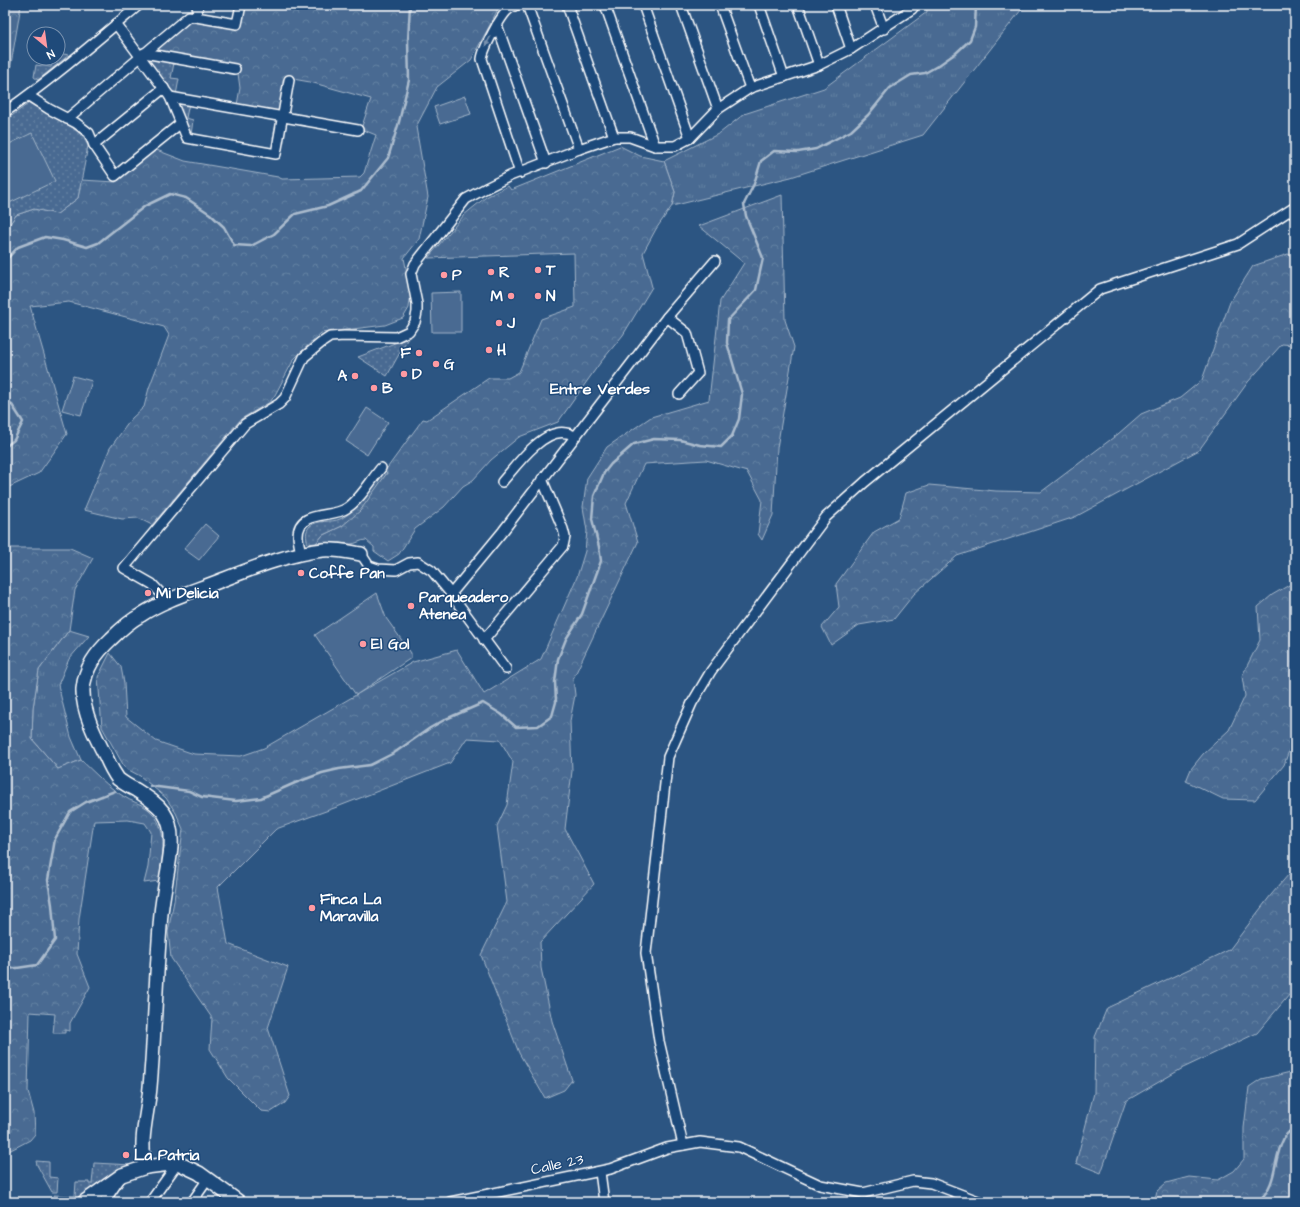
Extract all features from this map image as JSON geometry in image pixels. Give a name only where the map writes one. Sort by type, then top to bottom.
[{"type":"street","points":[[5,112],[29,96],[139,5]]},
{"type":"street","points":[[196,17],[198,5]]},
{"type":"street","points":[[67,118],[189,16],[237,24],[241,5]]},
{"type":"street","points":[[527,5],[579,149]]},
{"type":"street","points":[[566,5],[614,137]]},
{"type":"street","points":[[605,5],[655,146]]},
{"type":"street","points":[[643,5],[690,138]]},
{"type":"street","points":[[681,5],[718,109]]},
{"type":"street","points":[[720,5],[750,88]]},
{"type":"street","points":[[759,5],[784,77]]},
{"type":"street","points":[[798,5],[819,65]]},
{"type":"street","points":[[836,5],[851,49]]},
{"type":"street","points":[[875,5],[884,29]]},
{"type":"street","points":[[168,601],[152,584],[124,568],[245,424],[279,404],[285,398],[304,357],[330,337],[396,337],[408,331],[415,322],[417,312],[416,297],[411,274],[415,264],[466,199],[488,187],[520,173],[579,149],[614,137],[630,137],[655,146],[675,146],[690,138],[718,109],[750,88],[819,65],[851,49],[884,29],[912,9],[915,5]]},
{"type":"street","points":[[511,6],[497,25],[483,51],[482,59],[520,173]]},
{"type":"street","points":[[116,24],[142,55],[170,97],[187,138],[276,154],[289,80]]},
{"type":"street","points":[[497,25],[546,163]]},
{"type":"street","points":[[142,55],[235,69]]},
{"type":"street","points":[[94,145],[164,88]]},
{"type":"street","points":[[29,96],[76,123],[89,133],[94,145],[115,176],[181,123]]},
{"type":"street","points":[[170,97],[358,130]]},
{"type":"street","points":[[683,1145],[659,1041],[646,953],[668,757],[692,702],[711,670],[826,517],[865,482],[1100,288],[1238,244],[1295,207]]},
{"type":"street","points":[[450,594],[503,531],[667,317],[715,261]]},
{"type":"street","points":[[667,317],[687,333],[698,373],[679,394]]},
{"type":"street","points":[[502,482],[532,448],[547,437],[566,432],[575,436]]},
{"type":"street","points":[[301,554],[298,537],[299,529],[305,520],[313,516],[336,513],[347,508],[358,497],[381,468]]},
{"type":"street","points":[[484,640],[563,546],[565,537],[563,529],[542,479]]},
{"type":"street","points":[[146,1167],[143,1157],[144,1137],[150,1085],[161,910],[171,848],[171,831],[168,820],[162,811],[151,800],[119,780],[94,734],[88,716],[83,692],[84,680],[98,651],[122,629],[141,615],[168,601],[265,564],[301,554],[334,549],[361,554],[369,566],[378,569],[396,570],[409,563],[418,562],[432,571],[506,670]]},
{"type":"street","name":"Calle 23","points":[[450,1202],[610,1170],[667,1148],[700,1142],[739,1147],[820,1185],[863,1193],[913,1181],[931,1182],[981,1202]]},
{"type":"street","points":[[150,1202],[178,1163]]},
{"type":"street","points":[[84,1202],[122,1175],[146,1167],[178,1163],[199,1173],[237,1201]]},
{"type":"street","points":[[600,1172],[604,1202]]},
{"type":"street","points":[[104,1202],[122,1175]]},
{"type":"street","points":[[192,1202],[208,1179]]},
{"type":"green space","points":[[5,5],[21,5],[10,70],[5,70]]},
{"type":"green space","points":[[244,5],[497,5],[497,11],[471,60],[437,87],[416,127],[428,197],[419,239],[404,258],[411,293],[409,308],[403,318],[385,325],[321,333],[294,359],[270,402],[241,419],[152,525],[138,518],[122,519],[84,510],[110,448],[132,418],[144,407],[149,388],[169,335],[164,327],[69,302],[30,306],[67,434],[39,473],[5,489],[5,231],[16,215],[34,209],[57,214],[78,198],[81,180],[116,182],[154,149],[185,161],[278,177],[282,179],[360,177],[364,173],[376,135],[361,129],[371,99],[286,76],[280,112],[237,105],[240,88],[237,66],[152,52],[194,19],[241,27]]},
{"type":"green space","points":[[926,5],[1025,5],[923,135],[791,177],[672,206],[675,192],[664,161],[720,133],[744,114],[824,88],[927,12]]},
{"type":"green space","points":[[151,57],[174,63],[171,78],[179,79],[176,95],[171,94],[146,58]]},
{"type":"green space","points":[[36,66],[55,66],[38,80],[34,77]]},
{"type":"green space","points":[[465,96],[471,114],[440,124],[434,107]]},
{"type":"green space","points":[[174,101],[189,103],[186,118],[193,120],[191,135]]},
{"type":"green space","points":[[29,103],[73,128],[84,137],[88,146],[78,198],[57,214],[34,209],[16,215],[5,231],[5,121]]},
{"type":"green space","points":[[32,133],[55,181],[5,205],[5,146]]},
{"type":"green space","points":[[620,146],[640,156],[664,161],[675,192],[672,206],[656,229],[643,253],[652,287],[623,335],[600,363],[558,422],[519,437],[491,460],[473,480],[463,486],[444,507],[415,529],[399,554],[388,561],[374,551],[374,547],[366,540],[351,544],[316,543],[323,535],[342,526],[387,473],[385,471],[423,419],[427,420],[489,378],[508,378],[519,372],[541,319],[575,307],[574,253],[428,258],[464,215],[486,197],[508,186],[511,190]]},
{"type":"green space","points":[[782,195],[785,320],[794,347],[777,448],[773,515],[762,540],[758,534],[762,500],[747,472],[706,460],[644,464],[626,503],[638,542],[573,679],[575,695],[570,721],[572,771],[565,829],[594,884],[540,942],[541,968],[552,1021],[572,1080],[564,1090],[545,1098],[519,1053],[481,955],[507,902],[497,826],[507,805],[513,762],[500,740],[467,738],[450,763],[276,829],[218,887],[228,944],[288,967],[268,1028],[290,1096],[285,1103],[271,1112],[261,1111],[228,1078],[210,1049],[212,1018],[171,958],[168,932],[174,901],[183,829],[176,813],[166,798],[140,776],[125,768],[102,727],[98,677],[110,653],[121,667],[124,683],[126,717],[156,741],[194,754],[241,756],[264,748],[413,662],[457,650],[484,694],[541,659],[577,577],[585,551],[587,531],[583,507],[587,478],[607,447],[651,417],[709,400],[720,301],[744,263],[699,226]]},
{"type":"green space","points":[[1288,254],[1295,257],[1295,345],[1282,344],[1248,382],[1199,450],[1075,517],[957,556],[914,594],[894,619],[859,625],[831,645],[822,627],[839,607],[836,584],[874,532],[899,518],[906,493],[929,485],[996,491],[1041,492],[1118,434],[1141,414],[1180,398],[1202,380],[1230,302],[1253,266]]},
{"type":"green space","points":[[461,292],[461,332],[432,332],[431,293]]},
{"type":"green space","points":[[408,338],[387,376],[358,357]]},
{"type":"green space","points":[[73,376],[92,381],[81,415],[62,410]]},
{"type":"green space","points":[[367,408],[388,422],[367,455],[346,441]]},
{"type":"green space","points":[[385,471],[387,473],[360,511],[342,526],[323,535],[316,543],[308,544],[306,534],[310,526],[317,523],[340,519],[347,515],[365,498]]},
{"type":"green space","points":[[205,524],[219,536],[199,560],[184,549]]},
{"type":"green space","points":[[5,548],[70,548],[93,558],[75,590],[69,630],[39,670],[33,708],[32,739],[58,769],[81,760],[117,792],[148,809],[155,816],[159,824],[162,833],[163,852],[159,881],[144,883],[148,867],[151,832],[145,823],[128,820],[94,821],[79,919],[77,954],[90,987],[70,1023],[70,1031],[65,1030],[65,1033],[53,1033],[55,1014],[30,1012],[28,1091],[34,1113],[35,1134],[30,1140],[5,1153]]},
{"type":"green space","points":[[1291,584],[1295,585],[1295,699],[1292,701],[1295,733],[1284,765],[1255,800],[1223,799],[1186,781],[1191,769],[1203,754],[1229,730],[1245,696],[1242,676],[1260,640],[1258,607],[1272,595]]},
{"type":"green space","name":"El Gol","points":[[377,593],[386,618],[411,653],[411,658],[356,695],[315,635]]},
{"type":"green space","points":[[69,630],[89,636],[69,659],[58,685],[71,737],[81,760],[58,769],[32,739],[33,708],[39,670]]},
{"type":"green space","points":[[1295,867],[1295,988],[1257,1033],[1183,1068],[1126,1101],[1101,1173],[1076,1163],[1094,1093],[1095,1037],[1107,1008],[1229,950],[1271,895]]},
{"type":"green space","points":[[1295,1071],[1295,1202],[1154,1202],[1157,1191],[1166,1183],[1189,1177],[1218,1180],[1234,1171],[1244,1159],[1244,1128],[1249,1087],[1261,1079]]},
{"type":"green space","points":[[36,1161],[49,1162],[49,1177],[58,1178],[57,1192],[52,1192]]},
{"type":"green space","points":[[94,1163],[132,1165],[131,1167],[118,1170],[102,1180],[89,1192],[73,1202],[58,1202],[54,1195],[75,1196],[76,1182],[89,1182],[89,1184],[92,1184]]},
{"type":"waterway","points":[[5,261],[18,247],[45,237],[63,240],[87,247],[98,243],[145,206],[170,194],[186,198],[210,214],[224,227],[234,245],[251,246],[274,234],[295,214],[328,206],[361,191],[388,158],[399,122],[409,80],[408,41],[410,5]]},
{"type":"waterway","points":[[150,786],[189,791],[202,797],[236,801],[261,798],[322,773],[370,765],[394,753],[430,728],[446,719],[483,703],[501,714],[516,727],[538,726],[552,716],[556,702],[555,682],[558,659],[566,639],[582,614],[601,561],[592,519],[594,496],[604,473],[611,464],[634,444],[654,439],[680,440],[700,445],[721,447],[732,436],[739,419],[742,394],[727,343],[728,320],[756,290],[763,258],[746,216],[744,204],[754,184],[761,161],[774,151],[798,152],[816,149],[851,131],[868,115],[890,88],[911,75],[925,73],[939,65],[956,53],[970,40],[975,27],[976,5]]},
{"type":"waterway","points":[[5,402],[12,405],[23,422],[14,440],[5,447]]},
{"type":"waterway","points":[[5,969],[37,965],[55,940],[48,880],[55,839],[70,812],[86,802],[115,791]]},
{"type":"waterway","points":[[1258,1202],[1269,1187],[1280,1146],[1287,1134],[1295,1127]]},
{"type":"place","name":"T","points":[[538,270]]},
{"type":"place","name":"R","points":[[491,272]]},
{"type":"place","name":"P","points":[[444,275]]},
{"type":"place","name":"M","points":[[511,296]]},
{"type":"place","name":"N","points":[[538,296]]},
{"type":"place","name":"J","points":[[499,323]]},
{"type":"place","name":"H","points":[[489,350]]},
{"type":"place","name":"F","points":[[419,353]]},
{"type":"place","name":"G","points":[[436,364]]},
{"type":"place","name":"D","points":[[404,374]]},
{"type":"place","name":"A","points":[[355,376]]},
{"type":"place","name":"B","points":[[374,388]]},
{"type":"place","name":"Coffe Pan","points":[[301,573]]},
{"type":"place","name":"Mi Delicia","points":[[148,593]]},
{"type":"place","name":"Parqueadero Atenea","points":[[411,606]]},
{"type":"place","name":"El Gol","points":[[363,644]]},
{"type":"place","name":"Finca La Maravilla","points":[[312,908]]},
{"type":"place","name":"La Patria","points":[[126,1155]]},
{"type":"district","name":"Entre Verdes","points":[[600,388]]}]
